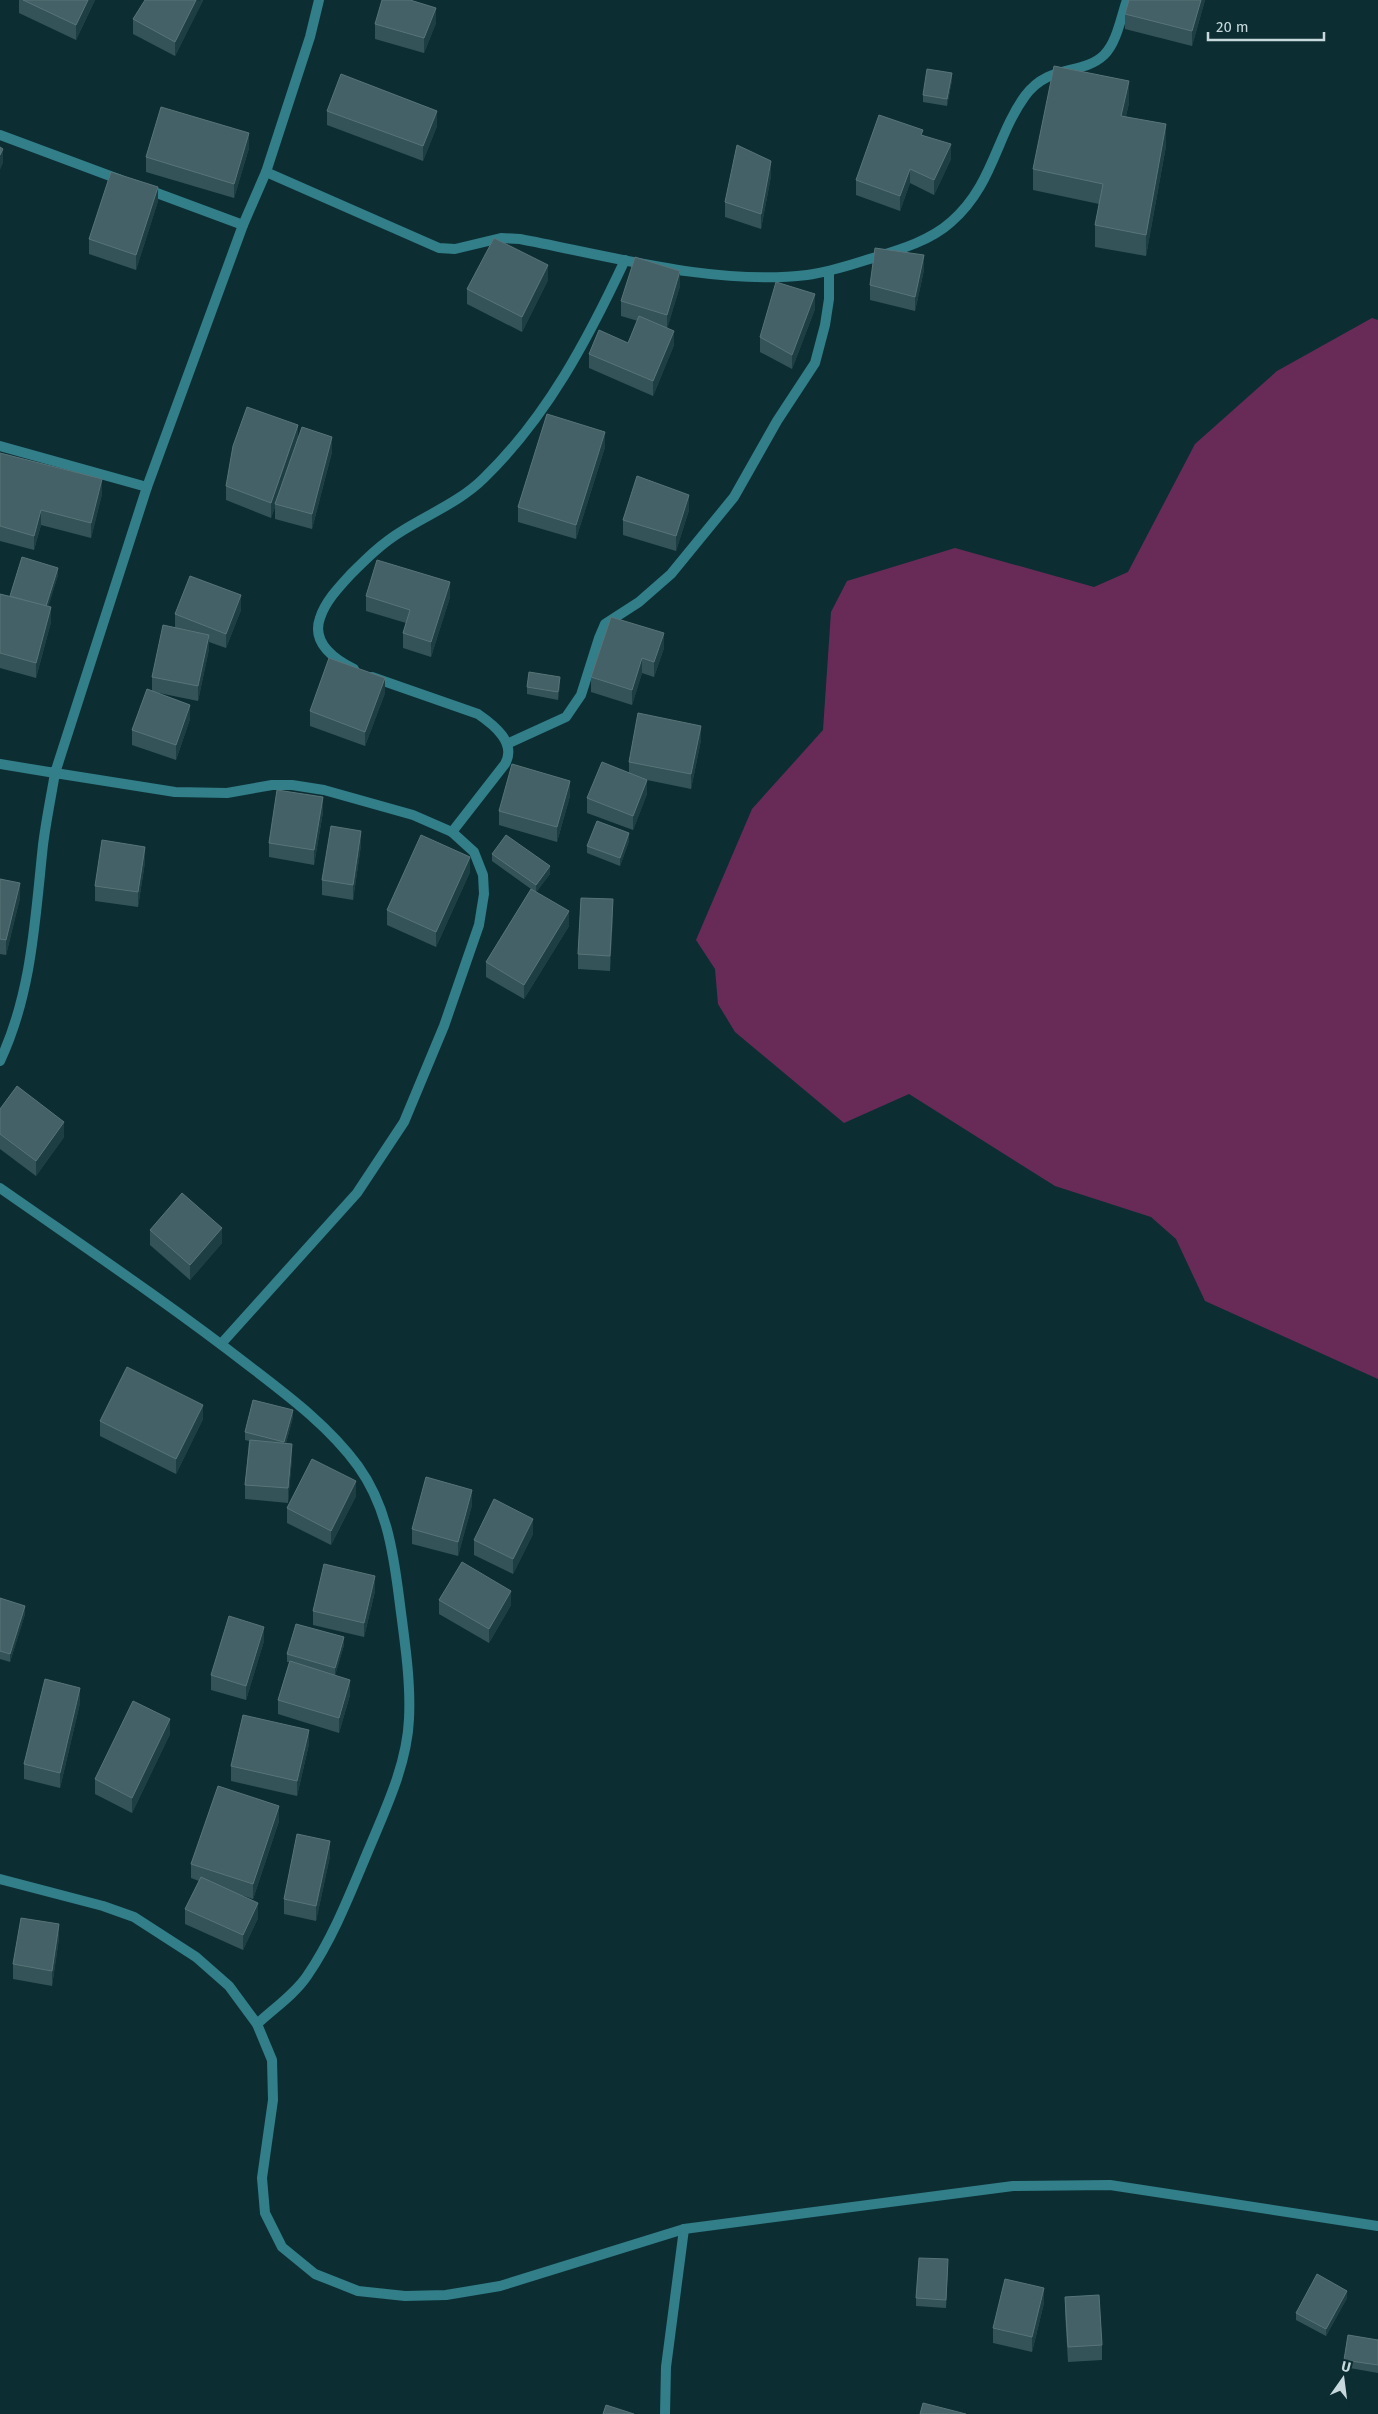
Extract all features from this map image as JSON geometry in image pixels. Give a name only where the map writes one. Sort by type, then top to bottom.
[{"type":"street","points":[[0,1061],[19,1011],[28,977],[43,845],[55,774],[147,487],[243,225],[266,172],[310,37],[319,0]]},
{"type":"street","points":[[266,172],[447,250],[501,238],[520,239],[625,260],[688,270],[760,277],[829,272],[905,248],[951,222],[988,175],[1019,106],[1026,95],[1046,77],[1086,65],[1104,55],[1111,45],[1128,0]]},
{"type":"street","points":[[0,135],[243,225]]},
{"type":"street","points":[[452,832],[508,760],[507,744],[490,722],[478,714],[389,683],[339,660],[325,649],[319,640],[319,620],[336,590],[376,550],[400,532],[454,502],[483,480],[502,460],[566,376],[594,326],[625,260]]},
{"type":"street","points":[[507,744],[566,717],[581,695],[603,627],[639,602],[671,574],[734,497],[777,421],[815,362],[829,299],[829,272]]},
{"type":"street","points":[[0,446],[147,487]]},
{"type":"street","points":[[0,764],[175,792],[227,793],[292,784],[413,815],[452,832],[474,852],[483,875],[484,894],[479,926],[444,1026],[404,1122],[357,1193],[221,1344]]},
{"type":"street","points":[[0,1188],[221,1344],[307,1412],[339,1442],[359,1467],[379,1501],[388,1530],[396,1571],[409,1690],[409,1721],[404,1756],[383,1815],[340,1918],[306,1978],[257,2024]]},
{"type":"street","points":[[0,1879],[103,1906],[134,1917],[196,1957],[229,1986],[257,2024],[272,2060],[273,2100],[262,2178],[265,2213],[282,2247],[315,2274],[358,2291],[404,2296],[446,2295],[500,2286],[684,2229],[1013,2186],[1110,2185],[1378,2226]]},
{"type":"street","points":[[665,2414],[666,2367],[684,2229]]},
{"type":"shaded area","points":[[1372,318],[1378,320],[1378,1379],[1205,1301],[1176,1239],[1151,1217],[1055,1186],[909,1094],[844,1123],[735,1032],[718,1004],[715,969],[696,940],[752,809],[823,730],[831,612],[847,581],[955,548],[1094,587],[1128,572],[1195,444],[1277,371]]},
{"type":"building","points":[[23,0],[88,0],[76,25]]},
{"type":"building","points":[[145,0],[196,0],[175,42],[133,19]]},
{"type":"building","points":[[382,0],[410,0],[436,8],[424,38],[375,24]]},
{"type":"building","points":[[1129,0],[1201,0],[1192,31],[1125,14]]},
{"type":"building","points":[[1054,66],[1129,81],[1121,116],[1166,124],[1146,235],[1095,225],[1103,184],[1033,169]]},
{"type":"building","points":[[927,69],[952,73],[947,99],[923,95]]},
{"type":"building","points":[[341,74],[437,111],[423,146],[327,111]]},
{"type":"building","points":[[161,107],[249,133],[234,184],[146,157]]},
{"type":"building","points":[[879,115],[923,130],[921,135],[951,144],[934,180],[910,169],[900,196],[856,180]]},
{"type":"building","points":[[737,145],[771,161],[761,214],[725,202]]},
{"type":"building","points":[[111,172],[158,187],[136,255],[89,239]]},
{"type":"building","points":[[494,238],[548,265],[522,317],[467,289]]},
{"type":"building","points":[[875,248],[924,255],[915,297],[870,285]]},
{"type":"building","points":[[635,257],[680,271],[667,315],[621,301]]},
{"type":"building","points":[[776,282],[815,294],[792,355],[760,337]]},
{"type":"building","points":[[639,316],[674,331],[653,381],[589,354],[599,330],[628,343]]},
{"type":"building","points":[[247,407],[298,425],[271,503],[226,486],[233,446]]},
{"type":"building","points":[[547,414],[605,432],[576,525],[518,507]]},
{"type":"building","points":[[302,427],[332,437],[312,514],[275,504]]},
{"type":"building","points":[[0,453],[102,479],[91,523],[41,510],[34,536],[0,526]]},
{"type":"building","points":[[637,476],[689,495],[676,536],[623,520]]},
{"type":"building","points":[[22,557],[58,568],[46,606],[10,596]]},
{"type":"building","points":[[377,560],[450,582],[431,642],[403,633],[410,610],[366,596]]},
{"type":"building","points":[[190,576],[241,595],[226,634],[175,614]]},
{"type":"building","points":[[0,594],[51,607],[36,663],[0,653]]},
{"type":"building","points":[[611,617],[664,633],[654,662],[642,658],[632,690],[591,677]]},
{"type":"building","points":[[163,625],[209,635],[198,686],[152,677]]},
{"type":"building","points":[[329,658],[385,678],[365,732],[310,711]]},
{"type":"building","points":[[529,672],[560,677],[558,692],[527,687]]},
{"type":"building","points":[[147,689],[190,705],[176,745],[132,730]]},
{"type":"building","points":[[638,713],[701,726],[691,774],[629,762]]},
{"type":"building","points":[[602,762],[647,780],[633,816],[587,798]]},
{"type":"building","points":[[512,764],[570,781],[557,827],[499,811]]},
{"type":"building","points":[[277,790],[323,797],[314,850],[269,843]]},
{"type":"building","points":[[597,821],[629,833],[620,858],[587,846]]},
{"type":"building","points":[[331,826],[361,831],[353,885],[322,880]]},
{"type":"building","points":[[421,835],[470,857],[436,932],[387,910]]},
{"type":"building","points":[[506,835],[550,866],[536,885],[492,854]]},
{"type":"building","points":[[102,840],[145,847],[138,892],[95,886]]},
{"type":"building","points":[[0,879],[20,883],[6,940],[0,939]]},
{"type":"building","points":[[531,889],[569,911],[524,985],[486,962]]},
{"type":"building","points":[[581,898],[613,899],[610,956],[578,954]]},
{"type":"building","points":[[17,1086],[64,1122],[36,1161],[0,1134],[0,1109]]},
{"type":"building","points":[[182,1193],[222,1228],[190,1265],[150,1230]]},
{"type":"building","points":[[127,1367],[203,1405],[176,1459],[100,1421]]},
{"type":"building","points":[[253,1400],[293,1410],[284,1442],[245,1432]]},
{"type":"building","points":[[250,1440],[292,1444],[288,1488],[245,1485]]},
{"type":"building","points":[[312,1459],[356,1481],[331,1531],[287,1508]]},
{"type":"building","points":[[426,1477],[472,1490],[458,1542],[412,1529]]},
{"type":"building","points":[[494,1499],[533,1519],[513,1559],[474,1540]]},
{"type":"building","points":[[462,1562],[511,1591],[489,1629],[439,1600]]},
{"type":"building","points":[[324,1564],[375,1576],[364,1623],[313,1611]]},
{"type":"building","points":[[0,1598],[25,1606],[10,1654],[0,1651]]},
{"type":"building","points":[[229,1616],[264,1627],[246,1686],[211,1675]]},
{"type":"building","points":[[296,1624],[344,1637],[335,1668],[287,1654]]},
{"type":"building","points":[[290,1661],[350,1680],[339,1718],[278,1700]]},
{"type":"building","points":[[45,1679],[80,1688],[60,1773],[24,1764]]},
{"type":"building","points":[[133,1701],[170,1719],[132,1798],[95,1779]]},
{"type":"building","points":[[243,1715],[309,1730],[297,1781],[231,1766]]},
{"type":"building","points":[[218,1786],[279,1806],[253,1884],[191,1864]]},
{"type":"building","points":[[297,1834],[330,1841],[316,1906],[284,1899]]},
{"type":"building","points":[[201,1877],[258,1903],[243,1935],[185,1909]]},
{"type":"building","points":[[21,1918],[59,1924],[52,1971],[13,1964]]},
{"type":"building","points":[[919,2258],[948,2259],[946,2300],[916,2298]]},
{"type":"building","points":[[1317,2274],[1347,2291],[1326,2329],[1296,2313]]},
{"type":"building","points":[[1005,2279],[1044,2288],[1032,2337],[993,2328]]},
{"type":"building","points":[[1099,2295],[1102,2345],[1068,2347],[1065,2297]]},
{"type":"building","points":[[1348,2335],[1378,2340],[1378,2365],[1344,2360]]},
{"type":"building","points":[[923,2403],[966,2414],[920,2414]]},
{"type":"building","points":[[606,2405],[634,2414],[603,2414]]}]
